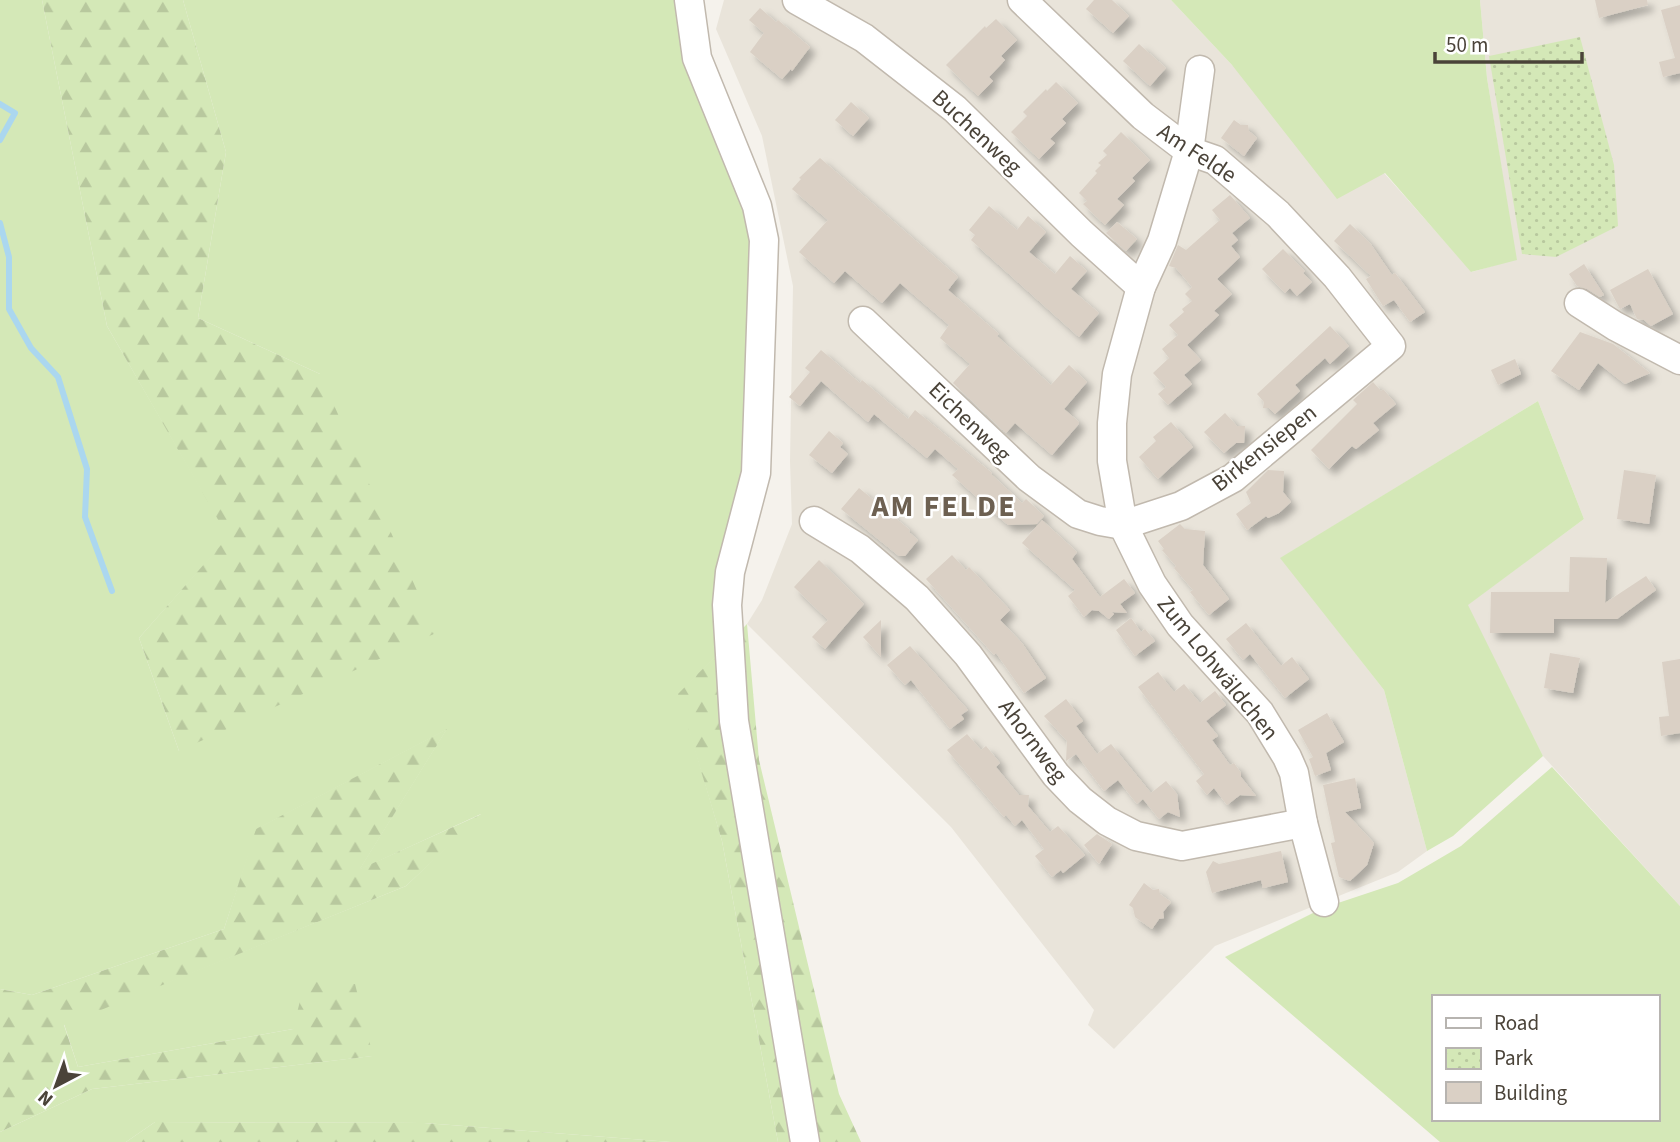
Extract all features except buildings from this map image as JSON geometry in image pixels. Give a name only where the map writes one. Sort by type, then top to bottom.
[{"type":"street","points":[[689,0],[697,58],[757,206],[764,240],[756,473],[730,572],[727,605],[734,721],[805,1142]]},
{"type":"street","name":"Buchenweg","points":[[797,0],[864,38],[955,109],[1082,234],[1141,287]]},
{"type":"street","name":"Am Felde","points":[[1022,0],[1143,116],[1189,151],[1215,160],[1278,214],[1338,277],[1391,346]]},
{"type":"street","name":"Zum Lohwäldchen","points":[[1200,71],[1189,151],[1162,242],[1141,287],[1117,374],[1113,400],[1112,461],[1123,525],[1166,607],[1246,696],[1273,733],[1294,773],[1303,823],[1324,902]]},
{"type":"street","points":[[1579,303],[1615,326],[1680,360]]},
{"type":"street","name":"Eichenweg","points":[[863,321],[1029,478],[1078,514],[1123,525]]},
{"type":"street","name":"Birkensiepen","points":[[1123,525],[1181,506],[1233,478],[1391,346]]},
{"type":"street","name":"Ahornweg","points":[[814,521],[860,549],[916,598],[968,655],[1056,775],[1080,800],[1107,821],[1136,836],[1182,846],[1303,823]]},
{"type":"shaded area","points":[[724,0],[1171,0],[1232,65],[1384,173],[1472,272],[1516,259],[1487,78],[1480,0],[1680,0],[1680,906],[1543,756],[1467,605],[1584,519],[1538,401],[1281,558],[1384,690],[1427,851],[1398,872],[1215,946],[1114,1049],[1088,1025],[1094,1010],[951,827],[747,624],[762,600],[792,524],[790,461],[793,286],[762,136],[716,29]]},
{"type":"green space","points":[[0,0],[42,0],[107,326],[229,537],[139,638],[179,751],[320,374],[198,318],[226,152],[183,0],[681,0],[758,242],[749,472],[716,656],[679,694],[722,841],[778,1142],[671,1142],[424,1123],[155,1122],[126,1142],[0,1142],[0,1132],[92,1089],[372,1056],[354,984],[293,1029],[78,1067],[64,1024],[406,886],[481,814],[359,870],[446,730],[257,829],[224,929],[32,995],[0,989]]},
{"type":"green space","points":[[42,0],[183,0],[226,152],[198,318],[320,374],[436,633],[179,751],[139,638],[228,537],[107,326]]},
{"type":"green space","points":[[1171,0],[1480,0],[1487,78],[1517,260],[1471,272],[1385,173],[1337,199],[1232,65]]},
{"type":"green space","points":[[1580,37],[1614,165],[1618,226],[1556,257],[1522,254],[1489,56]]},
{"type":"green space","points":[[1538,401],[1584,519],[1468,605],[1543,756],[1453,836],[1427,851],[1384,690],[1280,558]]},
{"type":"green space","points":[[747,624],[759,760],[839,1094],[861,1142],[778,1142],[722,841],[678,694]]},
{"type":"green space","points":[[447,729],[360,869],[484,813],[406,886],[64,1025],[78,1067],[293,1029],[305,981],[355,984],[373,1056],[92,1089],[0,1132],[0,989],[32,995],[224,929],[256,829]]},
{"type":"green space","points":[[1552,767],[1680,906],[1680,1142],[1440,1142],[1225,957],[1323,908],[1398,883],[1461,846]]},
{"type":"green space","points":[[155,1122],[424,1123],[671,1142],[126,1142]]},
{"type":"waterway","points":[[0,104],[15,113],[0,140]]},
{"type":"waterway","points":[[0,223],[9,257],[9,309],[31,348],[58,377],[87,469],[85,517],[112,591]]},
{"type":"district","name":"AM FELDE","points":[[944,506]]}]
